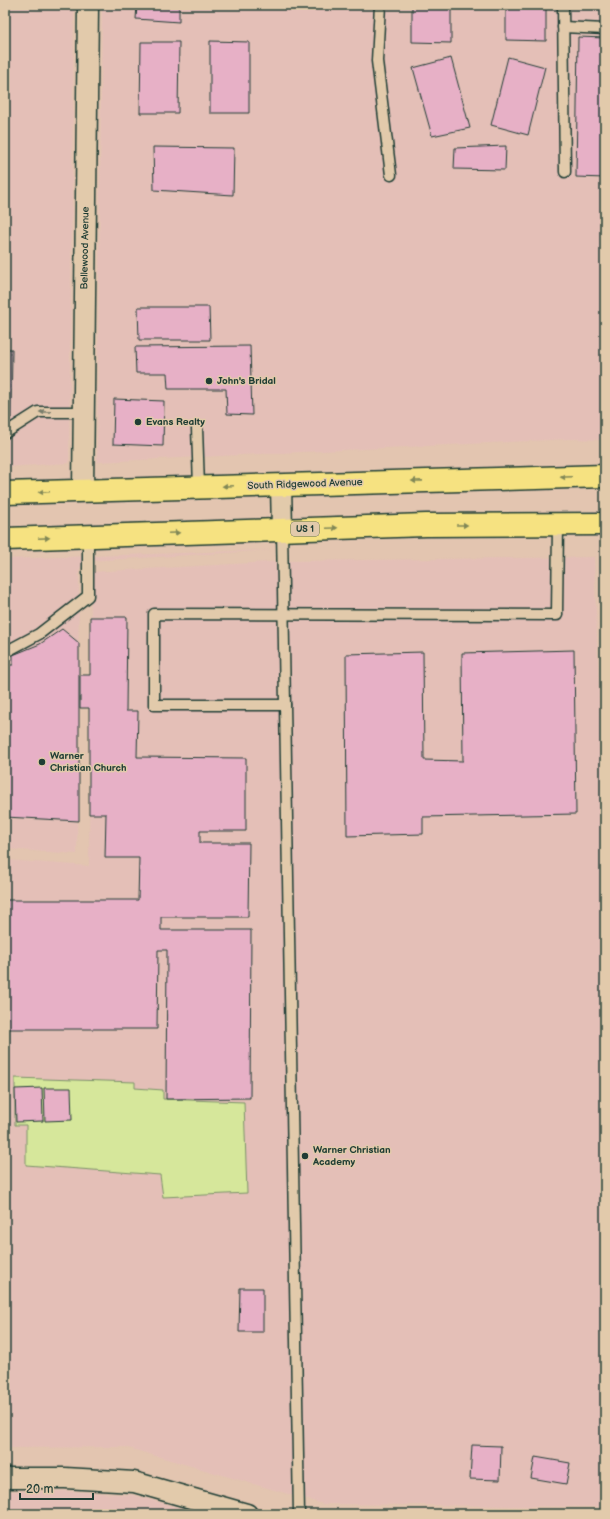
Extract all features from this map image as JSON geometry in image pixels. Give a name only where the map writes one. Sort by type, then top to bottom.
[{"type":"main road","name":"South Ridgewood Avenue","points":[[5,493],[605,476]]},
{"type":"main road","name":"US 1","points":[[5,539],[426,525],[605,524]]},
{"type":"street","name":"Bellewood Avenue","points":[[83,491],[88,5]]},
{"type":"street","points":[[281,485],[282,530]]},
{"type":"street","points":[[5,1478],[64,1478],[134,1482],[247,1514]]},
{"type":"lane","points":[[380,5],[377,61],[391,175]]},
{"type":"lane","points":[[563,5],[565,172]]},
{"type":"lane","points":[[563,27],[605,29]]},
{"type":"lane","points":[[5,433],[38,412],[84,412]]},
{"type":"lane","points":[[197,428],[199,487]]},
{"type":"lane","points":[[285,705],[154,705],[154,614],[557,615],[558,524]]},
{"type":"lane","points":[[282,530],[299,1514]]},
{"type":"lane","points":[[5,650],[9,650],[39,634],[88,596],[88,536]]},
{"type":"shaded area","points":[[5,5],[74,5],[69,463],[5,467]]},
{"type":"shaded area","points":[[102,5],[605,5],[605,440],[569,439],[97,462]]},
{"type":"shaded area","points":[[272,550],[89,561],[82,564],[79,571],[77,854],[5,849],[5,559]]},
{"type":"shaded area","name":"Warner Christian Academy","points":[[594,557],[605,848],[605,1507],[323,1504],[125,1447],[5,1448],[5,860],[89,866],[91,572],[286,561]]},
{"type":"shaded area","points":[[5,1491],[65,1491],[133,1495],[202,1514],[5,1514]]},
{"type":"green space","points":[[15,1078],[135,1082],[135,1088],[163,1090],[163,1099],[244,1102],[247,1193],[163,1197],[160,1175],[26,1165],[26,1125],[15,1125]]},
{"type":"building","points":[[137,5],[179,5],[179,22],[136,19]]},
{"type":"building","points":[[412,5],[451,5],[451,43],[412,42]]},
{"type":"building","points":[[506,5],[546,5],[546,41],[506,40]]},
{"type":"building","points":[[572,5],[605,5],[605,7],[572,7]]},
{"type":"building","points":[[578,37],[605,38],[605,178],[576,177]]},
{"type":"building","points":[[210,41],[249,42],[249,113],[210,113]]},
{"type":"building","points":[[141,42],[179,42],[178,113],[140,113]]},
{"type":"building","points":[[508,57],[545,67],[528,135],[491,125]]},
{"type":"building","points":[[451,58],[470,128],[432,136],[413,68]]},
{"type":"building","points":[[506,146],[505,170],[454,169],[455,148]]},
{"type":"building","points":[[153,147],[234,148],[233,195],[154,190]]},
{"type":"building","points":[[138,307],[209,307],[210,340],[139,340]]},
{"type":"building","name":"John's Bridal","points":[[250,346],[252,415],[227,414],[226,389],[168,389],[167,373],[136,373],[135,347]]},
{"type":"building","points":[[5,349],[12,349],[11,418],[5,418]]},
{"type":"building","name":"Evans Realty","points":[[114,399],[164,401],[163,446],[113,444]]},
{"type":"building","points":[[90,617],[127,617],[126,711],[138,711],[137,757],[246,758],[246,831],[200,831],[200,843],[249,843],[248,917],[161,917],[161,930],[251,930],[250,1098],[166,1099],[167,950],[158,950],[157,1029],[7,1029],[7,900],[138,900],[139,858],[105,858],[106,814],[89,814],[89,708],[80,708],[80,675],[90,675]]},
{"type":"building","name":"Warner Christian Church","points":[[62,629],[79,643],[79,821],[5,817],[5,665],[13,665],[13,655],[40,644]]},
{"type":"building","points":[[574,650],[576,814],[423,817],[423,834],[347,836],[346,654],[423,652],[424,760],[463,761],[462,653]]},
{"type":"building","points":[[42,1088],[43,1121],[16,1122],[15,1089]]},
{"type":"building","points":[[44,1088],[71,1088],[72,1120],[45,1121]]},
{"type":"building","points":[[240,1288],[263,1288],[263,1332],[239,1332]]},
{"type":"building","points":[[472,1445],[501,1446],[500,1480],[470,1479]]},
{"type":"building","points":[[535,1457],[570,1463],[566,1484],[531,1478]]},
{"type":"place","name":"John's Bridal","points":[[209,381]]},
{"type":"place","name":"Evans Realty","points":[[138,422]]},
{"type":"place","name":"Warner Christian Church","points":[[42,762]]},
{"type":"place","name":"Warner Christian Academy","points":[[305,1156]]}]
